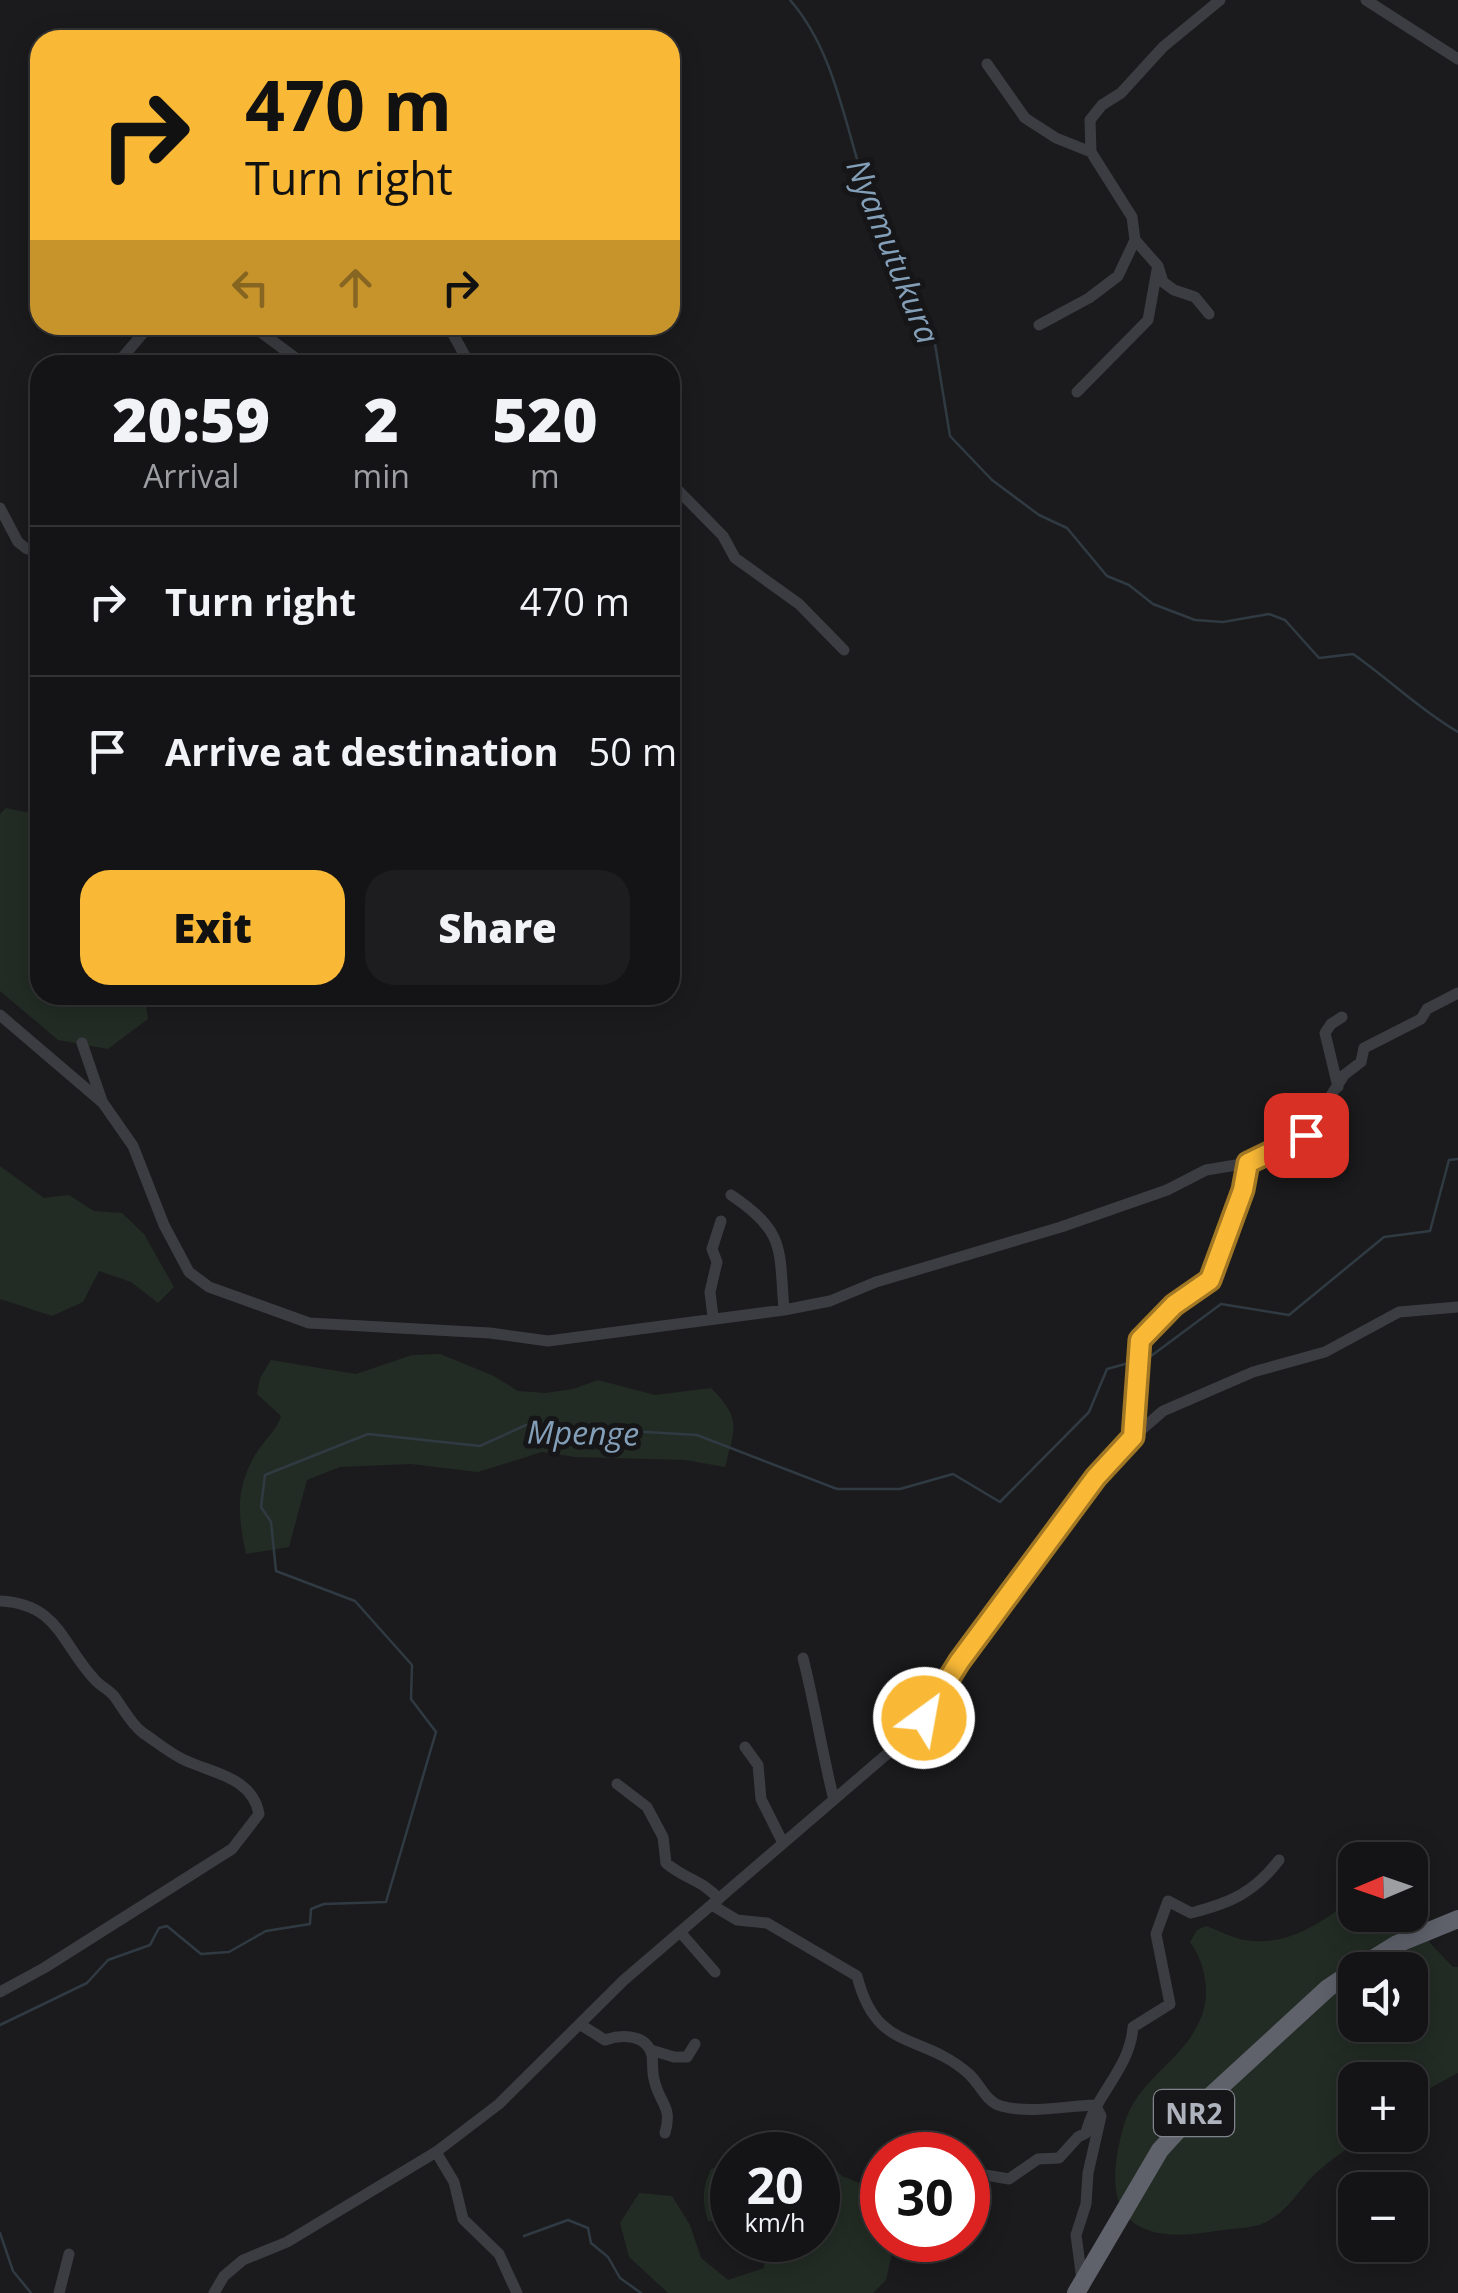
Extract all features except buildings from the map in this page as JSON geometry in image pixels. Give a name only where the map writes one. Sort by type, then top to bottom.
[{"type":"highway","name":"NR2","points":[[1384,1952],[1458,1919]]},
{"type":"highway","name":"NR2","points":[[1078,2290],[1160,2150],[1204,2102],[1338,1981]]},
{"type":"street","points":[[1040,324],[1089,298],[1118,276],[1135,240],[1132,217],[1091,152],[1090,120],[1163,47],[1220,0]]},
{"type":"street","points":[[1366,0],[1458,59]]},
{"type":"street","points":[[987,64],[1025,118],[1056,138],[1091,152]]},
{"type":"street","points":[[1135,240],[1158,266],[1163,282],[1195,296],[1209,314]]},
{"type":"street","points":[[1077,392],[1148,320],[1158,266]]},
{"type":"street","points":[[124,355],[142,335]]},
{"type":"street","points":[[264,335],[292,355]]},
{"type":"street","points":[[680,492],[722,536],[735,558],[799,604],[844,650]]},
{"type":"street","points":[[0,508],[18,542],[27,549]]},
{"type":"street","points":[[0,1015],[103,1103],[133,1146],[164,1226],[189,1272],[209,1288],[309,1323],[490,1333],[548,1341],[784,1310],[830,1300],[876,1282],[1061,1227],[1167,1190],[1206,1170],[1248,1163],[1306,1135],[1344,1075],[1361,1062],[1364,1048],[1422,1019],[1427,1009],[1458,993]]},
{"type":"street","points":[[1338,1087],[1325,1034],[1342,1016]]},
{"type":"street","points":[[82,1043],[103,1103]]},
{"type":"street","points":[[1133,1437],[1140,1340],[1174,1305],[1210,1280],[1243,1190],[1248,1163]]},
{"type":"street","points":[[731,1195],[763,1218],[775,1236],[784,1310]]},
{"type":"street","points":[[713,1318],[710,1292],[717,1262],[712,1250],[720,1221]]},
{"type":"street","points":[[214,2293],[224,2276],[243,2260],[287,2242],[436,2152],[499,2104],[624,1980],[867,1774],[924,1718],[959,1662],[1096,1477],[1133,1437],[1173,1407],[1254,1372],[1325,1352],[1399,1312],[1458,1307]]},
{"type":"street","points":[[0,1601],[19,1602],[42,1612],[54,1622],[97,1682],[112,1692],[140,1731],[185,1761],[242,1785],[252,1794],[259,1814],[232,1849],[0,1992]]},
{"type":"street","points":[[803,1658],[834,1800]]},
{"type":"street","points":[[745,1747],[758,1765],[761,1799],[783,1843]]},
{"type":"street","points":[[617,1784],[647,1807],[663,1838],[666,1863],[681,1876],[703,1881],[715,1902],[737,1920],[767,1923],[856,1976],[864,2003],[887,2033],[937,2054],[968,2073],[994,2104],[1012,2109],[1094,2105]]},
{"type":"street","points":[[990,2176],[1010,2179],[1038,2158],[1059,2158],[1078,2137],[1086,2134],[1094,2105],[1132,2047],[1133,2027],[1170,2004],[1156,1934],[1168,1901],[1190,1913],[1227,1904],[1261,1884],[1279,1860]]},
{"type":"street","points":[[680,1933],[715,1972]]},
{"type":"street","points":[[581,2025],[605,2040],[618,2035],[643,2041],[651,2050],[654,2082],[670,2117],[665,2133]]},
{"type":"street","points":[[651,2050],[687,2057],[695,2044]]},
{"type":"street","points":[[1078,2290],[1076,2234],[1086,2204],[1088,2173],[1101,2116],[1094,2105]]},
{"type":"street","points":[[436,2152],[454,2182],[463,2219],[499,2254],[517,2293]]},
{"type":"street","points":[[59,2293],[69,2254]]},
{"type":"shaded area","points":[[6,808],[30,813],[30,1005],[146,1005],[148,1019],[108,1049],[58,1040],[0,991],[0,814]]},
{"type":"shaded area","points":[[0,1166],[44,1198],[69,1195],[94,1211],[122,1213],[144,1234],[174,1287],[158,1303],[131,1282],[99,1271],[83,1302],[52,1316],[0,1299]]},
{"type":"shaded area","points":[[440,1354],[494,1376],[518,1391],[545,1393],[598,1380],[655,1395],[711,1388],[732,1416],[725,1467],[685,1460],[575,1457],[542,1452],[478,1472],[411,1464],[340,1467],[307,1480],[289,1547],[246,1554],[240,1515],[244,1480],[281,1416],[257,1394],[260,1378],[271,1360],[356,1374],[412,1355]]},
{"type":"shaded area","points":[[1338,1909],[1338,1932],[1424,1932],[1453,1967],[1458,1967],[1458,2073],[1428,2089],[1428,2062],[1338,2062],[1338,2152],[1343,2152],[1310,2179],[1282,2211],[1263,2224],[1185,2235],[1141,2227],[1127,2216],[1118,2201],[1117,2155],[1124,2125],[1140,2093],[1185,2045],[1202,2015],[1205,1977],[1190,1942],[1197,1930],[1206,1926],[1230,1936],[1261,1941],[1290,1936]]},
{"type":"shaded area","points":[[710,2171],[710,2221],[704,2195]]},
{"type":"shaded area","points":[[840,2174],[860,2183],[860,2262],[890,2262],[886,2280],[873,2293],[668,2293],[629,2257],[620,2223],[639,2193],[672,2196],[690,2225],[701,2258],[728,2280],[764,2268],[764,2262],[840,2262]]},
{"type":"waterway","name":"Nyamutukura","points":[[790,0],[805,19],[827,63],[865,185],[885,220],[888,253],[918,317],[934,338],[950,436],[992,480],[1039,515],[1067,528],[1107,576],[1129,585],[1153,604],[1195,620],[1223,622],[1269,614],[1285,620],[1319,658],[1353,654],[1458,732]]},
{"type":"waterway","name":"Mpenge","points":[[1143,1358],[1221,1304],[1289,1315],[1384,1237],[1430,1231],[1449,1160],[1458,1159]]},
{"type":"waterway","name":"Mpenge","points":[[0,2025],[87,1983],[108,1960],[150,1945],[159,1928],[167,1926],[201,1954],[229,1952],[266,1931],[310,1924],[311,1909],[324,1904],[386,1902],[436,1732],[411,1699],[412,1665],[355,1601],[276,1571],[271,1522],[261,1507],[265,1475],[368,1434],[480,1446],[526,1425],[697,1435],[837,1489],[900,1489],[953,1474],[1000,1502],[1089,1412],[1107,1369],[1136,1361]]},
{"type":"waterway","points":[[524,2236],[568,2220],[588,2228],[591,2243],[608,2257],[620,2278],[641,2293]]},
{"type":"waterway","name":"Mpenge","points":[[0,2233],[13,2271],[31,2293]]},
{"type":"route","points":[[924,1718],[959,1662],[1096,1477],[1133,1437],[1140,1340],[1174,1305],[1210,1280],[1243,1190],[1248,1163],[1306,1135]]}]
